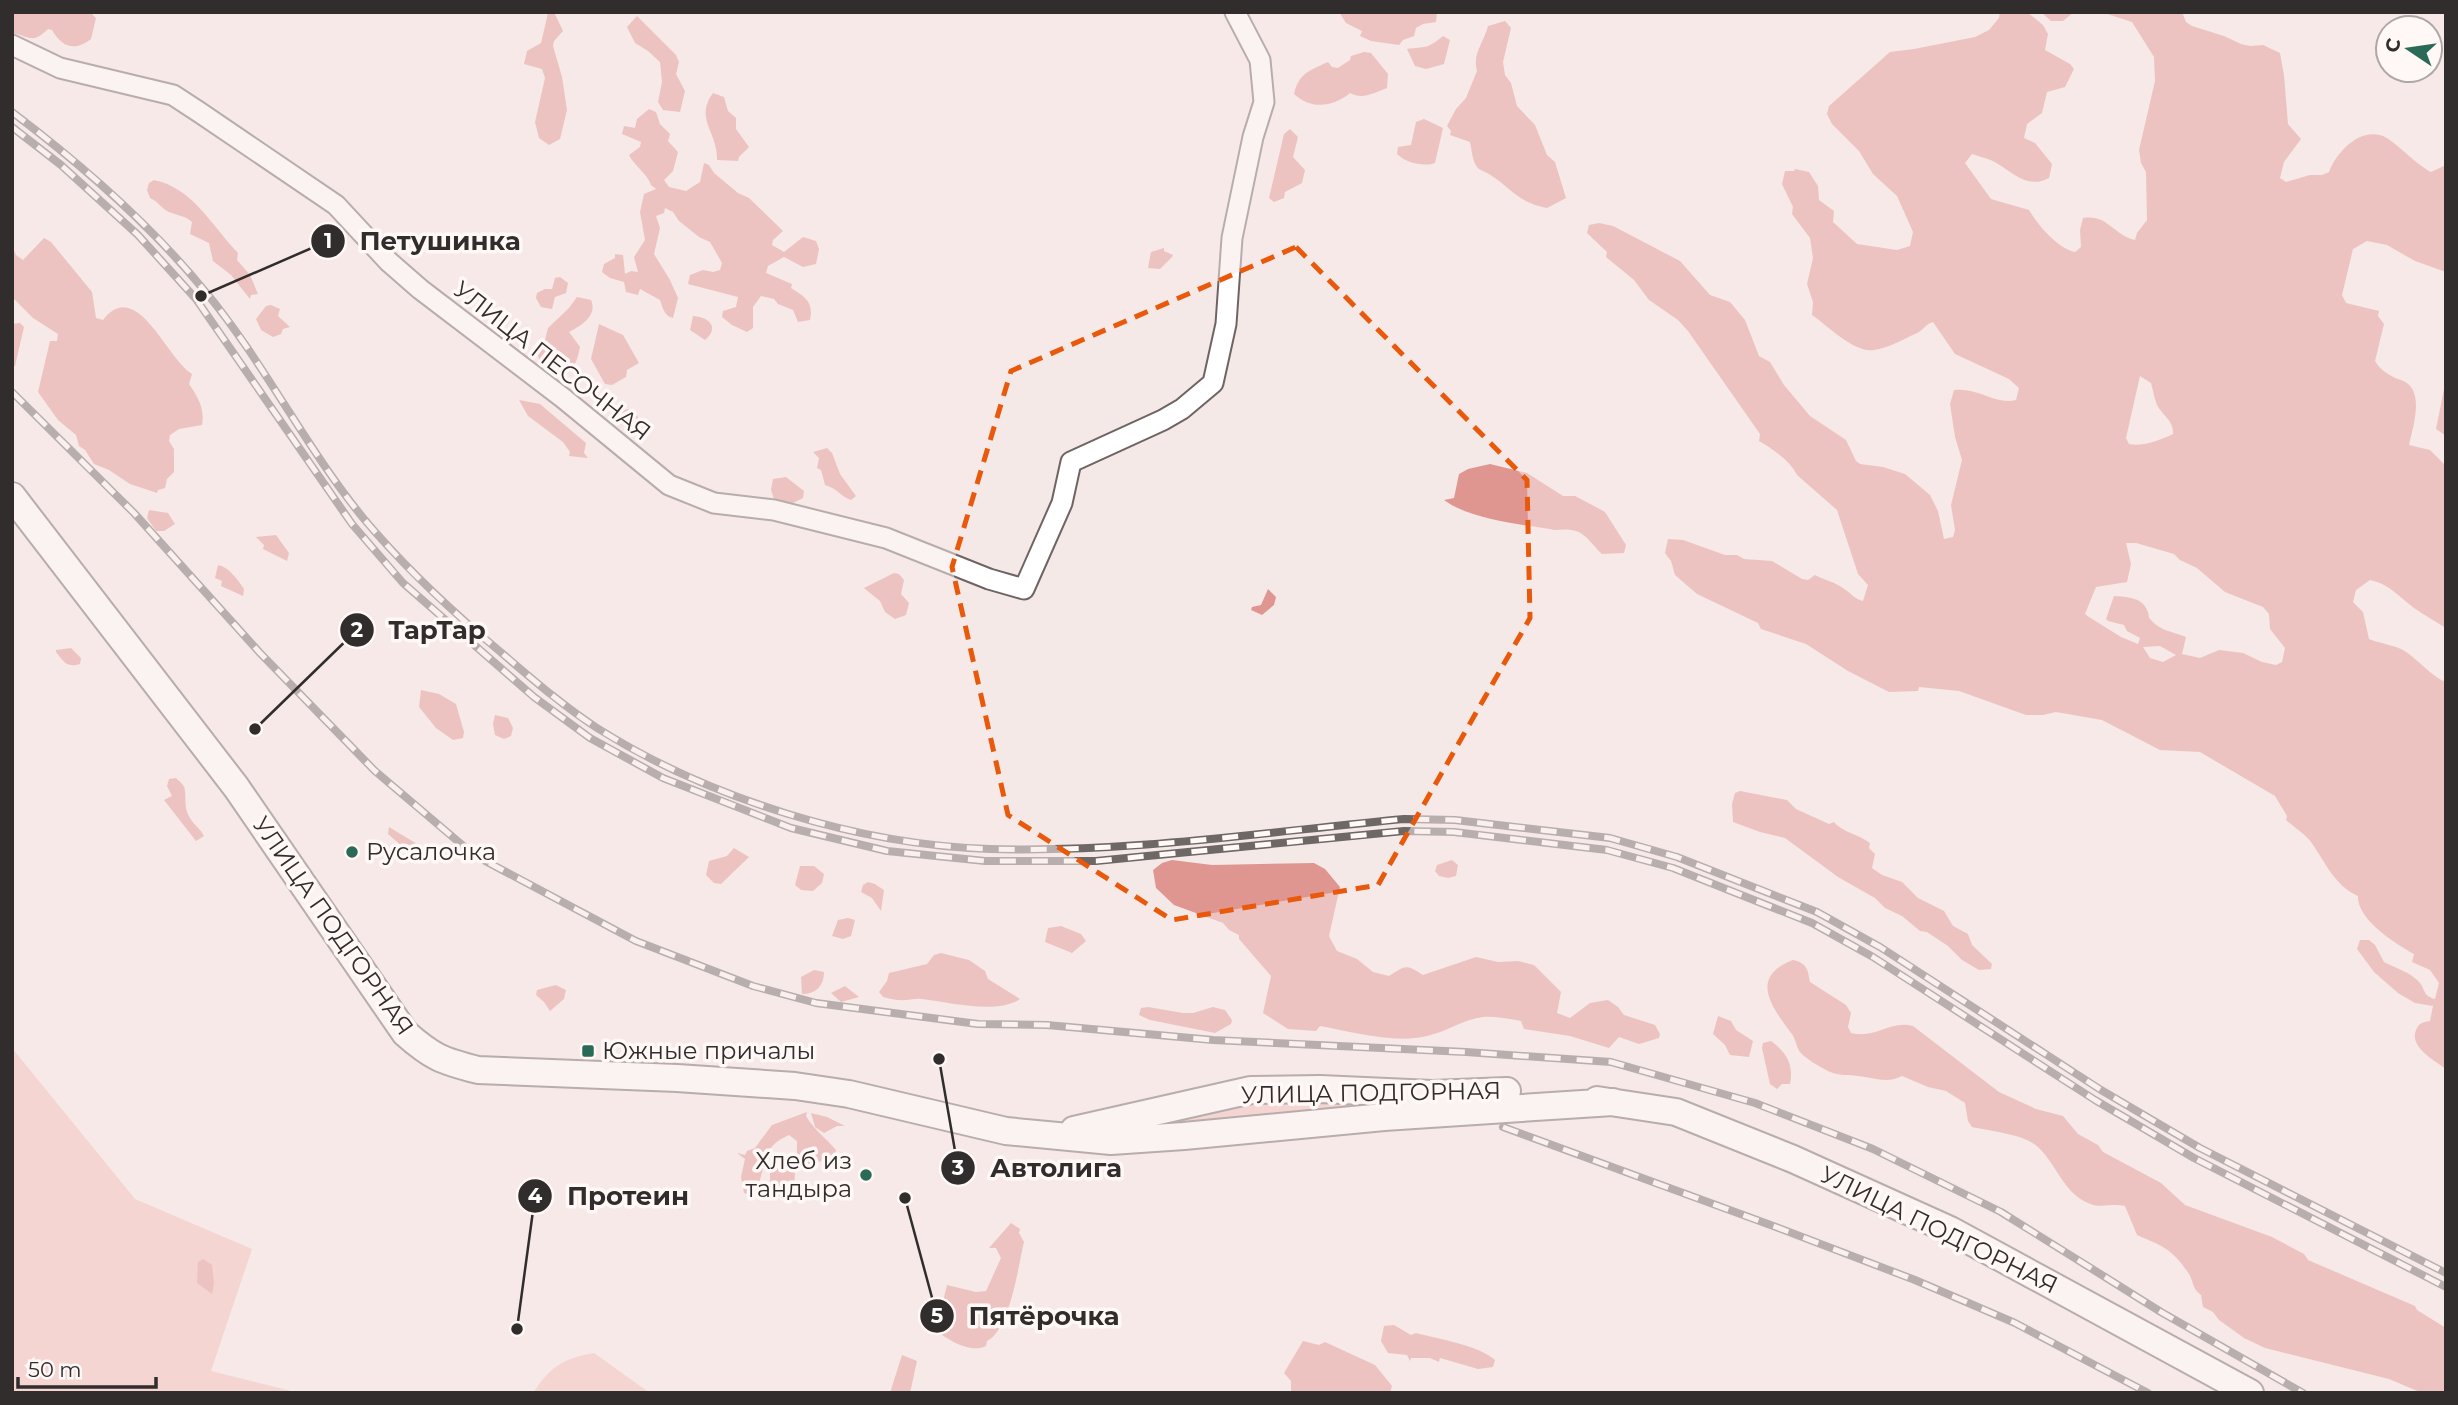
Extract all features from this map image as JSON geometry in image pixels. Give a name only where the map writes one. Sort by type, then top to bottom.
[{"type":"main road","name":"УЛИЦА ПОДГОРНАЯ","points":[[12,496],[236,787],[405,1033],[428,1054],[453,1064],[478,1070],[795,1086],[860,1097],[996,1129],[1111,1141],[1384,1117],[1614,1102]]},
{"type":"main road","name":"УЛИЦА ПОДГОРНАЯ","points":[[1049,1135],[1251,1090],[1320,1089],[1432,1094],[1534,1091],[1676,1112],[1793,1159],[1938,1225],[2250,1393]]},
{"type":"street","name":"УЛИЦА ПЕСОЧНАЯ","points":[[12,45],[60,68],[173,95],[230,132],[336,205],[388,261],[420,289],[563,398],[669,485],[714,503],[775,510],[886,538],[989,579],[1024,589],[1062,503],[1071,462],[1163,420],[1182,409],[1213,383],[1226,324],[1232,237],[1253,137],[1264,102],[1260,60],[1234,12]]},
{"type":"highlighted area","points":[[1296,247],[1527,480],[1530,618],[1378,885],[1172,920],[1008,815],[952,567],[1011,371]]},
{"type":"shaded area","points":[[12,12],[90,12],[96,18],[91,39],[69,46],[48,29],[35,38],[12,33]]},
{"type":"shaded area","points":[[1339,12],[1437,12],[1436,22],[1416,28],[1414,36],[1403,40],[1399,45],[1371,41],[1360,36],[1362,31],[1346,23]]},
{"type":"shaded area","points":[[2000,12],[2027,12],[2043,25],[2048,34],[2045,50],[2074,69],[2065,87],[2047,92],[2042,113],[2027,124],[2024,138],[2035,143],[2052,164],[2049,178],[2028,181],[1992,161],[1972,154],[1965,163],[1991,199],[2029,210],[2043,229],[2068,250],[2075,252],[2081,247],[2080,230],[2083,218],[2099,219],[2135,240],[2147,220],[2146,172],[2139,150],[2155,81],[2154,57],[2132,22],[2101,12],[2182,12],[2186,22],[2192,26],[2241,44],[2263,45],[2280,53],[2288,124],[2301,139],[2284,162],[2280,178],[2286,182],[2329,172],[2337,157],[2350,143],[2365,135],[2374,134],[2388,139],[2431,172],[2446,165],[2446,272],[2415,261],[2387,245],[2367,241],[2353,249],[2342,295],[2346,303],[2379,311],[2378,316],[2384,324],[2375,361],[2386,373],[2409,384],[2416,399],[2409,445],[2430,450],[2446,466],[2446,628],[2389,588],[2370,580],[2356,590],[2353,602],[2363,612],[2369,639],[2401,649],[2446,682],[2446,1069],[2416,1042],[2416,1030],[2423,1022],[2430,1021],[2433,1006],[2415,1003],[2398,993],[2374,972],[2357,949],[2360,940],[2369,940],[2375,945],[2384,962],[2412,976],[2428,996],[2435,999],[2439,983],[2430,970],[2412,962],[2414,954],[2370,922],[2359,905],[2358,896],[2337,880],[2309,839],[2286,820],[2287,816],[2275,796],[2200,752],[2160,750],[2102,720],[2056,712],[2026,715],[1959,691],[1919,687],[1918,691],[1889,692],[1848,671],[1806,644],[1761,629],[1758,623],[1697,594],[1675,575],[1671,561],[1665,553],[1668,539],[1683,540],[1725,555],[1772,561],[1802,579],[1808,580],[1815,575],[1863,601],[1868,585],[1858,574],[1837,510],[1797,475],[1781,456],[1759,441],[1760,434],[1688,331],[1678,320],[1649,300],[1634,280],[1606,257],[1607,252],[1587,233],[1589,225],[1599,223],[1613,226],[1680,261],[1710,295],[1730,302],[1745,320],[1759,356],[1770,362],[1784,385],[1810,416],[1846,440],[1860,464],[1905,474],[1930,495],[1938,511],[1944,539],[1953,537],[1955,530],[1951,505],[1962,460],[1950,404],[1954,390],[1971,391],[2008,401],[2016,400],[2019,388],[2009,379],[1955,354],[1933,322],[1895,344],[1866,350],[1842,338],[1812,315],[1813,302],[1807,284],[1813,258],[1810,238],[1792,214],[1793,207],[1782,184],[1785,171],[1795,169],[1809,172],[1818,186],[1819,200],[1834,211],[1833,222],[1857,244],[1897,250],[1910,246],[1913,232],[1897,196],[1873,174],[1859,151],[1832,124],[1827,114],[1829,106],[1890,52],[1975,37],[1989,30],[1999,18]],"holes":[[[2140,376],[2151,383],[2157,405],[2170,422],[2173,434],[2134,445],[2129,444],[2126,438]],[[2126,543],[2136,543],[2174,554],[2197,568],[2225,592],[2263,607],[2269,614],[2270,629],[2285,648],[2282,662],[2276,665],[2243,653],[2219,650],[2200,658],[2182,654],[2186,637],[2159,627],[2150,619],[2145,606],[2133,598],[2114,596],[2106,619],[2124,625],[2127,631],[2140,638],[2138,644],[2121,637],[2085,614],[2096,587],[2127,582],[2131,564]],[[2160,646],[2176,655],[2163,662],[2150,658],[2143,647]]]},
{"type":"shaded area","points":[[2041,12],[2074,12],[2063,21],[2051,21]]},
{"type":"shaded area","points":[[548,13],[555,14],[563,31],[553,46],[562,77],[567,110],[560,139],[549,145],[539,138],[535,122],[545,78],[542,69],[524,64],[527,51],[541,43]]},
{"type":"shaded area","points":[[637,16],[676,55],[679,62],[676,74],[685,91],[680,112],[663,110],[658,102],[662,82],[660,62],[635,43],[627,27]]},
{"type":"shaded area","points":[[1505,21],[1511,28],[1503,62],[1505,75],[1511,83],[1517,106],[1535,125],[1547,155],[1555,162],[1566,198],[1547,208],[1521,198],[1479,169],[1470,142],[1450,135],[1451,131],[1447,126],[1466,98],[1477,71],[1477,53],[1488,26]]},
{"type":"shaded area","points":[[1443,36],[1450,40],[1444,64],[1426,69],[1415,66],[1407,49],[1429,45]]},
{"type":"shaded area","points":[[1371,53],[1388,74],[1387,88],[1364,96],[1350,93],[1322,105],[1308,103],[1294,94],[1299,81],[1310,71],[1328,62],[1332,67],[1338,68],[1350,60],[1351,56]]},
{"type":"shaded area","points":[[713,93],[724,97],[728,111],[736,118],[736,129],[749,147],[738,161],[717,160],[706,118],[708,102]]},
{"type":"shaded area","points":[[649,109],[656,112],[660,124],[670,134],[668,141],[678,152],[673,171],[664,180],[669,187],[686,191],[700,182],[704,163],[738,193],[749,198],[783,231],[773,240],[772,245],[784,252],[803,237],[816,241],[819,249],[816,264],[803,267],[784,257],[768,266],[766,273],[792,284],[791,288],[809,304],[810,320],[798,322],[793,310],[778,304],[774,299],[761,296],[753,307],[753,328],[747,332],[732,325],[722,317],[723,311],[736,307],[738,297],[688,284],[690,275],[703,270],[720,270],[722,263],[710,242],[699,237],[679,221],[673,212],[665,208],[664,213],[656,216],[660,228],[654,254],[678,298],[673,318],[666,314],[660,300],[640,289],[638,295],[626,292],[624,282],[610,278],[602,272],[604,264],[615,258],[615,254],[623,255],[625,274],[638,272],[634,257],[645,240],[640,212],[644,194],[656,189],[629,155],[640,147],[641,142],[622,134],[624,126],[635,128],[637,119]]},
{"type":"shaded area","points":[[1424,119],[1443,128],[1435,163],[1431,164],[1410,162],[1397,154],[1398,147],[1411,145],[1416,122]]},
{"type":"shaded area","points":[[1290,129],[1298,137],[1293,157],[1305,170],[1302,183],[1285,192],[1284,198],[1274,202],[1269,198],[1284,134]]},
{"type":"shaded area","points":[[154,180],[180,191],[201,209],[238,253],[237,260],[250,275],[258,294],[251,295],[250,299],[231,275],[213,261],[209,243],[190,234],[192,222],[167,211],[150,198],[147,190],[149,183]]},
{"type":"shaded area","points":[[44,238],[51,242],[92,292],[96,318],[103,320],[116,309],[128,308],[140,314],[182,366],[192,374],[189,384],[200,403],[202,425],[179,429],[170,435],[169,441],[174,449],[174,472],[167,479],[165,488],[157,493],[130,484],[94,464],[79,446],[76,435],[58,420],[38,392],[50,341],[57,341],[58,334],[33,318],[14,299],[12,246],[16,255],[23,260]]},
{"type":"shaded area","points":[[1164,248],[1172,257],[1160,269],[1148,268],[1151,252]]},
{"type":"shaded area","points":[[560,277],[568,283],[566,293],[555,297],[552,309],[541,307],[536,298],[537,293],[552,289],[555,278]]},
{"type":"shaded area","points":[[577,297],[591,300],[592,310],[583,323],[569,332],[580,347],[579,352],[572,368],[559,373],[556,368],[540,362],[537,353],[544,344],[548,328]]},
{"type":"shaded area","points":[[266,306],[280,309],[278,316],[290,327],[273,337],[261,330],[256,319]]},
{"type":"shaded area","points":[[693,316],[704,318],[711,323],[712,331],[705,340],[690,330]]},
{"type":"shaded area","points":[[20,323],[24,327],[15,366],[12,367],[12,324]]},
{"type":"shaded area","points":[[599,324],[623,335],[639,363],[627,370],[626,377],[612,385],[605,384],[591,359]]},
{"type":"shaded area","points":[[2446,379],[2446,436],[2436,429]]},
{"type":"shaded area","points":[[519,400],[540,404],[586,443],[584,453],[588,458],[569,456],[570,452],[563,442],[528,416]]},
{"type":"shaded area","points":[[628,409],[638,417],[636,427],[631,430],[615,421],[618,412]]},
{"type":"shaded area","points":[[827,448],[832,453],[840,474],[856,496],[851,500],[825,485],[821,470],[817,468],[819,458],[813,452]]},
{"type":"shaded area","points":[[1490,464],[1527,473],[1563,496],[1575,496],[1605,512],[1626,545],[1624,553],[1602,554],[1583,534],[1572,530],[1555,530],[1497,520],[1468,512],[1444,500],[1454,498],[1459,474]]},
{"type":"shaded area","points":[[786,477],[804,491],[803,498],[789,505],[774,499],[771,490],[773,479]]},
{"type":"shaded area","points":[[149,510],[168,513],[175,524],[164,531],[156,531],[147,518]]},
{"type":"shaded area","points":[[276,535],[289,553],[287,561],[263,549],[264,545],[256,537]]},
{"type":"shaded area","points":[[218,565],[226,568],[236,578],[244,589],[243,596],[221,586],[222,581],[215,578]]},
{"type":"shaded area","points":[[894,573],[904,580],[901,594],[909,603],[906,615],[895,619],[885,612],[880,601],[864,588]]},
{"type":"shaded area","points":[[1268,589],[1276,597],[1274,605],[1262,615],[1251,610],[1252,607],[1261,605]]},
{"type":"shaded area","points":[[71,648],[81,658],[80,664],[69,665],[56,652]]},
{"type":"shaded area","points":[[421,690],[439,694],[456,704],[464,732],[463,738],[453,740],[436,728],[419,707]]},
{"type":"shaded area","points":[[495,715],[508,718],[513,728],[511,736],[504,739],[495,735]]},
{"type":"shaded area","points":[[176,778],[185,789],[188,815],[204,836],[196,841],[164,800],[172,796],[167,786],[169,779]]},
{"type":"shaded area","points":[[1740,791],[1787,800],[1796,809],[1829,824],[1834,822],[1870,843],[1869,848],[1875,854],[1872,868],[1882,875],[1902,882],[1918,898],[1944,911],[1953,926],[1968,934],[1972,945],[1992,964],[1991,969],[1979,970],[1962,960],[1948,946],[1927,932],[1920,931],[1902,916],[1885,908],[1875,898],[1838,877],[1785,838],[1733,822],[1732,804],[1735,793]]},
{"type":"shaded area","points":[[389,827],[417,844],[415,850],[404,848],[388,834]]},
{"type":"shaded area","points":[[734,848],[749,857],[721,884],[714,883],[706,875],[709,861],[727,856]]},
{"type":"shaded area","points":[[1172,860],[1212,865],[1314,863],[1325,869],[1340,887],[1329,936],[1337,951],[1357,959],[1373,972],[1389,976],[1406,967],[1423,975],[1476,957],[1498,962],[1518,961],[1534,965],[1561,992],[1557,1013],[1570,1018],[1590,1003],[1608,1000],[1624,1015],[1655,1025],[1660,1034],[1659,1038],[1639,1044],[1619,1037],[1609,1048],[1570,1036],[1524,1029],[1521,1021],[1488,1017],[1469,1020],[1434,1034],[1401,1039],[1320,1026],[1316,1031],[1288,1029],[1263,1013],[1271,976],[1239,939],[1239,935],[1223,923],[1174,905],[1156,888],[1153,870]]},
{"type":"shaded area","points":[[1452,860],[1458,865],[1456,876],[1439,876],[1435,871],[1437,865]]},
{"type":"shaded area","points":[[800,866],[814,866],[824,874],[822,883],[813,891],[801,890],[795,885]]},
{"type":"shaded area","points":[[868,882],[884,890],[881,911],[872,898],[861,892],[863,885]]},
{"type":"shaded area","points":[[838,920],[855,920],[851,936],[843,939],[832,936]]},
{"type":"shaded area","points":[[1061,926],[1081,934],[1086,941],[1072,953],[1045,942],[1048,928]]},
{"type":"shaded area","points":[[941,953],[969,960],[985,971],[988,979],[1020,999],[1010,1004],[986,1007],[922,999],[895,1000],[883,997],[879,992],[889,973],[927,964],[934,955]]},
{"type":"shaded area","points":[[1793,960],[1806,968],[1810,982],[1846,1005],[1851,1013],[1848,1027],[1851,1033],[1868,1034],[1897,1025],[1913,1026],[1999,1092],[2036,1109],[2063,1116],[2078,1134],[2098,1145],[2103,1152],[2161,1183],[2185,1205],[2272,1237],[2304,1254],[2308,1260],[2415,1306],[2417,1310],[2446,1328],[2446,1393],[2422,1393],[2389,1379],[2265,1348],[2244,1338],[2203,1307],[2201,1295],[2189,1274],[2171,1252],[2137,1235],[2125,1206],[2097,1206],[2079,1198],[2066,1185],[2045,1154],[2032,1143],[2016,1136],[1972,1127],[1968,1121],[1965,1103],[1946,1091],[1902,1076],[1884,1080],[1837,1074],[1813,1063],[1799,1050],[1794,1037],[1771,1003],[1768,993],[1771,975],[1779,967]]},
{"type":"shaded area","points":[[814,970],[824,972],[821,985],[811,993],[802,994],[801,977]]},
{"type":"shaded area","points":[[556,985],[566,990],[564,999],[550,1011],[536,995],[537,990]]},
{"type":"shaded area","points":[[845,986],[859,997],[841,1002],[831,993]]},
{"type":"shaded area","points":[[1213,1007],[1225,1010],[1232,1020],[1231,1024],[1215,1033],[1150,1020],[1139,1015],[1141,1008],[1193,1013]]},
{"type":"shaded area","points":[[1718,1016],[1731,1021],[1736,1030],[1753,1041],[1749,1057],[1730,1055],[1725,1045],[1713,1034]]},
{"type":"shaded area","points":[[1771,1041],[1785,1054],[1791,1070],[1790,1084],[1782,1084],[1777,1089],[1770,1084],[1762,1048],[1763,1043]]},
{"type":"shaded area","points":[[12,1048],[135,1199],[252,1249],[211,1371],[299,1393],[12,1393]]},
{"type":"shaded area","points":[[1266,1098],[1402,1106],[1106,1131]]},
{"type":"shaded area","points":[[807,1112],[809,1121],[836,1150],[835,1154],[811,1166],[797,1153],[797,1141],[789,1135],[778,1141],[766,1155],[757,1187],[751,1195],[744,1193],[741,1177],[745,1159],[737,1153],[745,1155],[747,1151],[755,1148],[772,1125]]},
{"type":"shaded area","points":[[811,1113],[845,1126],[837,1126],[824,1133],[815,1127]]},
{"type":"shaded area","points":[[778,1162],[787,1164],[795,1172],[794,1189],[779,1197],[770,1195],[770,1166]]},
{"type":"shaded area","points":[[1011,1223],[1020,1229],[1019,1233],[1024,1242],[1016,1281],[1002,1324],[987,1341],[986,1346],[974,1348],[960,1345],[936,1330],[947,1285],[976,1292],[986,1291],[1001,1258],[996,1248],[989,1248]]},
{"type":"shaded area","points":[[203,1259],[212,1265],[212,1294],[197,1283],[198,1262]]},
{"type":"shaded area","points":[[1394,1325],[1411,1335],[1416,1333],[1479,1350],[1495,1360],[1493,1367],[1478,1369],[1440,1358],[1439,1362],[1430,1358],[1411,1358],[1410,1361],[1407,1355],[1388,1353],[1381,1341],[1384,1326]]},
{"type":"shaded area","points":[[1303,1341],[1319,1345],[1325,1342],[1375,1365],[1392,1386],[1390,1393],[1291,1393],[1291,1381],[1284,1373]]},
{"type":"shaded area","points":[[594,1353],[650,1393],[533,1393],[558,1365]]},
{"type":"shaded area","points":[[902,1355],[917,1361],[910,1393],[890,1393]]},
{"type":"railway","points":[[12,112],[113,195],[183,265],[246,346],[323,463],[364,519],[422,581],[484,638],[568,707],[640,753],[687,776],[786,813],[837,827],[940,846],[990,849],[1094,848],[1404,819],[1455,820],[1610,838],[1677,857],[1817,912],[1880,947],[2101,1090],[2200,1148],[2446,1273]]},
{"type":"railway","points":[[12,127],[61,165],[138,235],[196,299],[352,524],[403,583],[534,697],[590,738],[663,778],[791,828],[887,851],[985,861],[1096,861],[1404,831],[1454,832],[1607,850],[1673,868],[1812,923],[1873,957],[2095,1100],[2194,1158],[2446,1287]]},
{"type":"railway","points":[[12,392],[134,513],[260,653],[375,771],[474,855],[636,941],[753,986],[816,1003],[978,1024],[1047,1025],[1213,1040],[1611,1062],[1755,1103],[1873,1149],[2001,1212],[2161,1312],[2303,1393]]},
{"type":"railway","points":[[1503,1127],[1915,1280],[2015,1323],[2148,1393]]},
{"type":"place","name":"Петушинка","points":[[201,296]]},
{"type":"place","name":"ТарТар","points":[[255,729]]},
{"type":"place","name":"Русалочка","points":[[352,852]]},
{"type":"place","name":"Южные причалы","points":[[588,1051]]},
{"type":"place","name":"Автолига","points":[[939,1059]]},
{"type":"place","name":"Хлеб из тандыра","points":[[866,1175]]},
{"type":"place","name":"Пятёрочка","points":[[905,1198]]},
{"type":"place","name":"Протеин","points":[[517,1329]]}]
